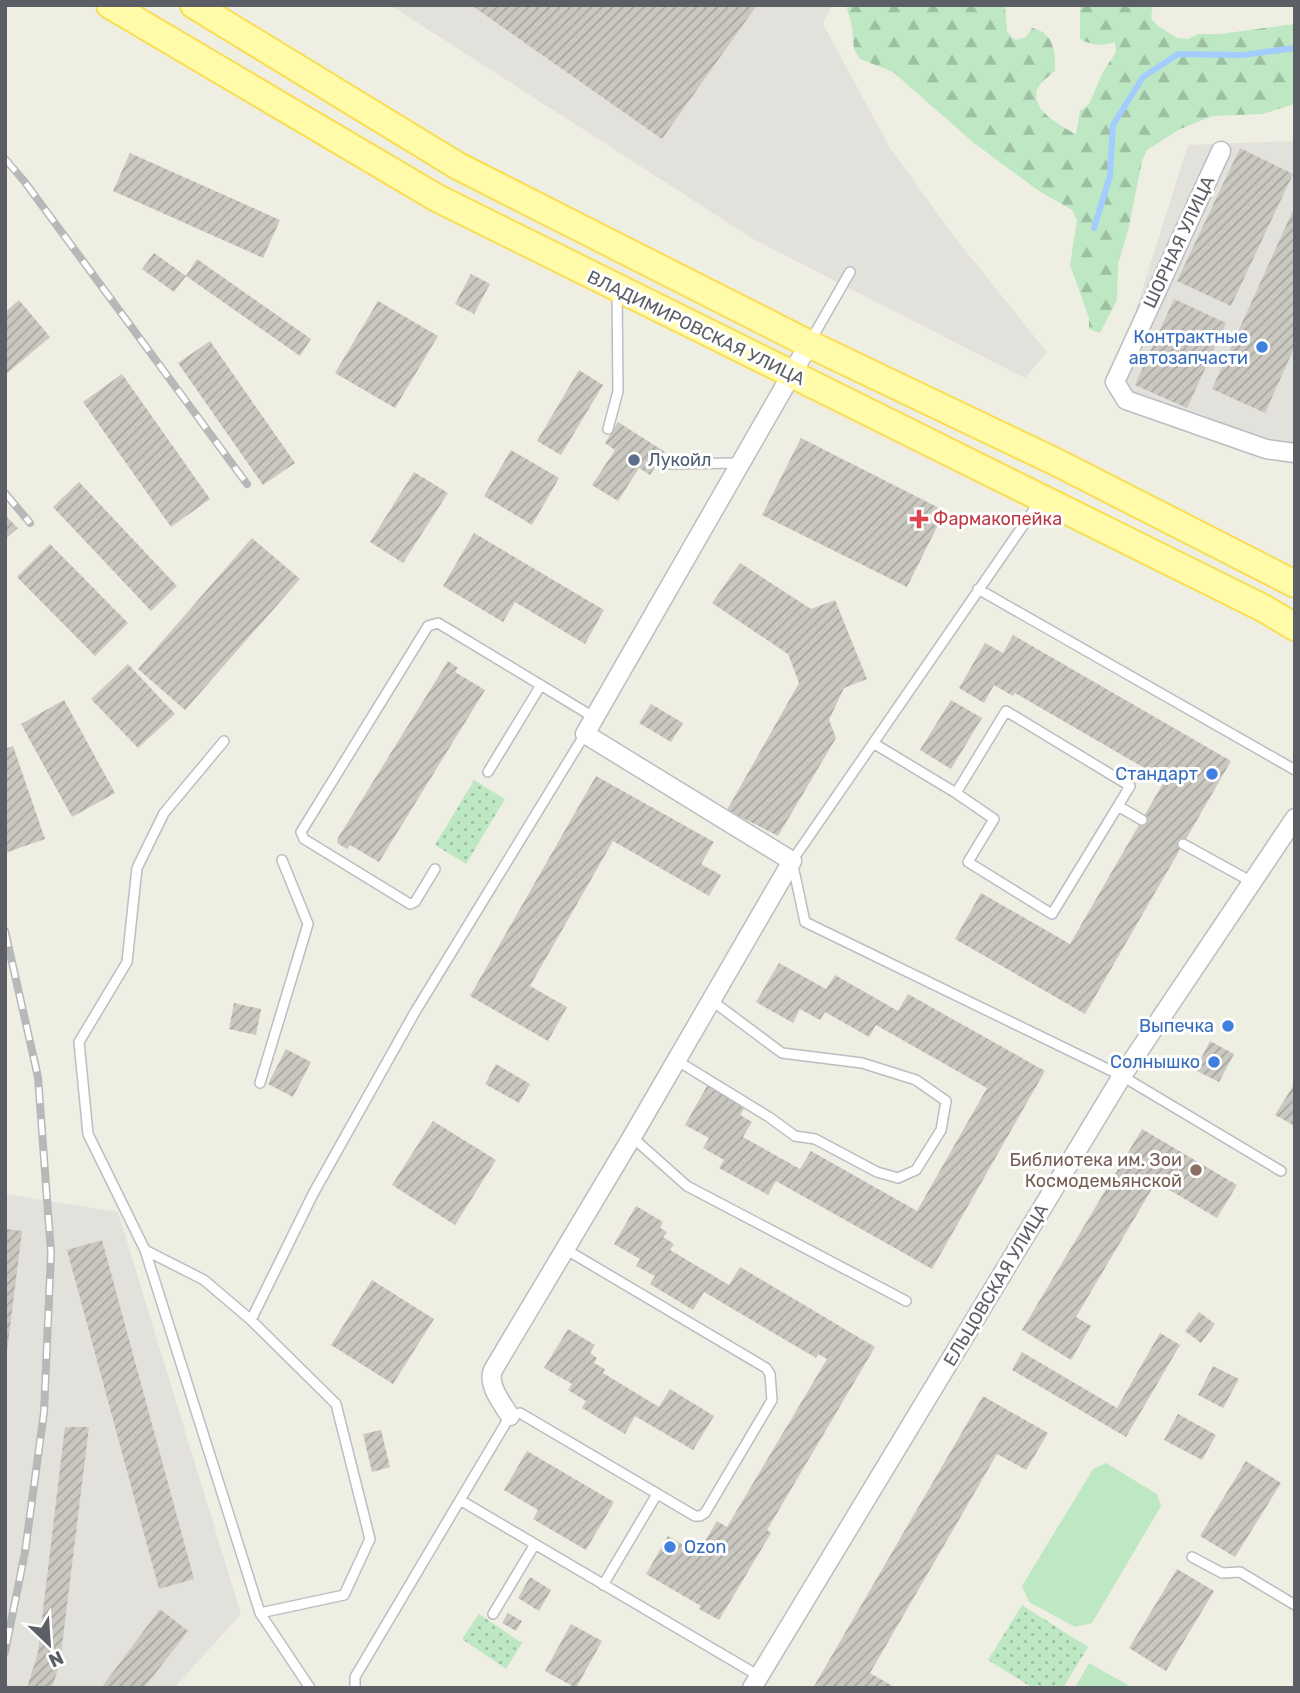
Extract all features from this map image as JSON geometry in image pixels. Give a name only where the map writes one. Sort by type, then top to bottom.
[{"type":"main road","name":"ВЛАДИМИРОВСКАЯ УЛИЦА","points":[[110,5],[437,198],[1263,608],[1295,627]]},
{"type":"main road","name":"ВЛАДИМИРОВСКАЯ УЛИЦА","points":[[194,5],[458,166],[809,344],[1060,464],[1295,584]]},
{"type":"street","name":"ШОРНАЯ УЛИЦА","points":[[1221,151],[1115,382],[1126,400],[1266,449],[1295,453]]},
{"type":"street","points":[[510,1416],[490,1377],[792,861],[585,734],[809,344]]},
{"type":"street","name":"ЕЛЬЦОВСКАЯ УЛИЦА","points":[[756,1682],[1122,1076],[1295,818]]},
{"type":"lane","points":[[809,344],[850,272]]},
{"type":"lane","points":[[608,429],[618,391],[617,288]]},
{"type":"lane","points":[[661,464],[741,463]]},
{"type":"lane","points":[[1042,499],[792,861],[804,922],[1122,1076],[1281,1171]]},
{"type":"lane","points":[[978,589],[1295,770]]},
{"type":"lane","points":[[435,869],[415,902],[410,904],[304,839],[301,832],[428,625],[438,622],[595,718]]},
{"type":"lane","points":[[488,772],[541,685]]},
{"type":"lane","points":[[873,743],[994,819],[968,862],[1052,914],[1130,786],[1006,711],[956,793]]},
{"type":"lane","points":[[251,1320],[313,1195],[415,1012],[585,734]]},
{"type":"lane","points":[[223,741],[164,813],[137,868],[127,962],[79,1042],[89,1134],[145,1250],[260,1613],[310,1688]]},
{"type":"lane","points":[[1118,806],[1142,820]]},
{"type":"lane","points":[[1183,844],[1252,882]]},
{"type":"lane","points":[[260,1083],[308,924],[282,860]]},
{"type":"lane","points":[[676,1060],[795,1136],[815,1139],[877,1172],[898,1178],[916,1170],[941,1130],[946,1101],[916,1080],[862,1063],[782,1053],[711,1000]]},
{"type":"lane","points":[[632,1137],[687,1185],[906,1301]]},
{"type":"lane","points":[[355,1688],[355,1678],[510,1416],[520,1413],[695,1516],[701,1516],[772,1400],[770,1374],[766,1368],[565,1249]]},
{"type":"lane","points":[[145,1250],[204,1280],[251,1320],[335,1404],[370,1539],[344,1595],[260,1613]]},
{"type":"lane","points":[[603,1585],[657,1494]]},
{"type":"lane","points":[[460,1500],[603,1585],[756,1682]]},
{"type":"lane","points":[[493,1615],[535,1544]]},
{"type":"lane","points":[[1192,1557],[1222,1573],[1240,1572],[1295,1605]]},
{"type":"shaded area","points":[[390,5],[832,5],[823,24],[890,148],[953,235],[1047,352],[1025,378],[755,240]]},
{"type":"shaded area","points":[[1295,141],[1295,462],[1109,395],[1188,145]]},
{"type":"shaded area","points":[[5,1194],[118,1212],[241,1614],[174,1688],[5,1688]]},
{"type":"green space","points":[[846,5],[1005,5],[1007,32],[1015,40],[1026,37],[1032,28],[1045,34],[1052,43],[1055,71],[1039,86],[1037,102],[1047,115],[1076,134],[1080,111],[1089,104],[1103,72],[1116,52],[1115,42],[1097,45],[1080,39],[1080,5],[1153,5],[1151,18],[1158,26],[1177,38],[1188,39],[1198,34],[1220,34],[1295,24],[1295,104],[1263,114],[1212,116],[1180,129],[1147,150],[1142,161],[1128,231],[1118,263],[1117,300],[1100,333],[1089,329],[1089,318],[1070,265],[1077,220],[1072,210],[1039,191],[974,143],[893,72],[860,59],[854,49],[852,26]]},
{"type":"green space","points":[[474,780],[505,799],[466,864],[435,845]]},
{"type":"green space","points":[[1106,1463],[1157,1494],[1161,1506],[1092,1623],[1075,1627],[1029,1602],[1022,1586],[1093,1469]]},
{"type":"green space","points":[[1022,1605],[1088,1647],[1063,1688],[1033,1688],[988,1660]]},
{"type":"green space","points":[[479,1614],[522,1643],[506,1669],[462,1639]]},
{"type":"green space","points":[[1089,1663],[1133,1688],[1075,1688]]},
{"type":"building","points":[[471,5],[757,5],[662,139]]},
{"type":"building","points":[[1240,148],[1293,174],[1231,306],[1177,281]]},
{"type":"building","points":[[130,153],[280,220],[263,258],[113,191]]},
{"type":"building","points":[[1295,206],[1295,346],[1265,413],[1212,389]]},
{"type":"building","points":[[154,253],[186,276],[174,292],[142,269]]},
{"type":"building","points":[[197,259],[311,339],[300,356],[186,276]]},
{"type":"building","points":[[471,274],[490,284],[474,314],[455,304]]},
{"type":"building","points":[[1174,299],[1226,323],[1187,408],[1135,385]]},
{"type":"building","points":[[19,300],[50,337],[5,375],[5,312]]},
{"type":"building","points":[[378,301],[438,336],[395,408],[335,373]]},
{"type":"building","points":[[210,341],[295,463],[263,485],[178,363]]},
{"type":"building","points":[[579,370],[603,385],[561,455],[537,441]]},
{"type":"building","points":[[122,374],[210,499],[171,527],[83,402]]},
{"type":"building","name":"Лукойл","points":[[618,422],[665,452],[650,475],[639,468],[618,501],[592,485],[615,450],[605,443]]},
{"type":"building","points":[[801,438],[945,511],[907,587],[762,515]]},
{"type":"building","points":[[511,450],[559,478],[532,525],[484,496]]},
{"type":"building","points":[[414,472],[448,493],[403,563],[370,542]]},
{"type":"building","points":[[79,482],[177,586],[151,611],[53,507]]},
{"type":"building","points":[[5,515],[18,528],[5,539]]},
{"type":"building","points":[[474,533],[604,610],[585,644],[515,602],[503,622],[443,586]]},
{"type":"building","points":[[252,538],[300,579],[185,710],[138,669]]},
{"type":"building","points":[[50,544],[128,623],[95,656],[17,577]]},
{"type":"building","points":[[740,563],[811,609],[835,600],[867,679],[844,688],[829,720],[836,738],[778,836],[727,810],[799,683],[788,654],[712,603]]},
{"type":"building","points":[[1013,635],[1231,761],[1085,1014],[955,939],[981,893],[1070,944],[1165,780],[1015,693],[1013,696],[994,685],[984,703],[959,688],[985,643],[1003,653]]},
{"type":"building","points":[[448,661],[458,668],[455,672],[485,690],[379,862],[350,845],[347,849],[337,843],[338,838]]},
{"type":"building","points":[[128,664],[175,714],[138,748],[91,699]]},
{"type":"building","points":[[64,700],[115,793],[72,817],[21,724]]},
{"type":"building","points":[[951,700],[982,718],[951,769],[920,750]]},
{"type":"building","points":[[651,704],[683,723],[671,742],[639,723]]},
{"type":"building","points":[[13,746],[45,839],[5,853],[5,749]]},
{"type":"building","points":[[596,776],[714,842],[701,864],[721,875],[709,896],[613,841],[530,986],[567,1007],[548,1041],[470,996]]},
{"type":"building","points":[[779,963],[826,989],[835,975],[898,1011],[908,994],[1045,1071],[932,1269],[776,1181],[768,1195],[719,1168],[724,1160],[703,1148],[709,1138],[685,1125],[707,1086],[745,1107],[740,1115],[752,1122],[743,1137],[800,1169],[811,1151],[917,1211],[987,1088],[876,1025],[869,1037],[825,1012],[820,1020],[800,1009],[793,1023],[756,1002]]},
{"type":"building","points":[[234,1003],[261,1009],[256,1035],[229,1029]]},
{"type":"building","name":"Солнышко","points":[[1210,1041],[1234,1054],[1219,1082],[1195,1070]]},
{"type":"building","points":[[286,1049],[311,1062],[293,1097],[268,1084]]},
{"type":"building","points":[[496,1064],[530,1084],[519,1103],[485,1084]]},
{"type":"building","points":[[1295,1083],[1295,1126],[1275,1115]]},
{"type":"building","points":[[433,1121],[496,1160],[455,1225],[392,1185]]},
{"type":"building","points":[[1142,1129],[1237,1185],[1217,1218],[1156,1182],[1076,1317],[1091,1326],[1071,1360],[1022,1330]]},
{"type":"building","points":[[636,1206],[663,1222],[660,1228],[667,1232],[663,1237],[674,1244],[670,1250],[729,1285],[740,1267],[875,1347],[767,1530],[771,1533],[719,1620],[699,1609],[701,1606],[646,1574],[668,1536],[698,1553],[717,1521],[727,1527],[827,1359],[818,1354],[816,1358],[704,1292],[693,1310],[650,1284],[655,1276],[636,1266],[640,1259],[614,1244]]},
{"type":"building","points":[[5,1229],[22,1231],[7,1351],[5,1351]]},
{"type":"building","points":[[102,1240],[194,1579],[159,1589],[67,1250]]},
{"type":"building","points":[[372,1280],[434,1319],[393,1384],[331,1345]]},
{"type":"building","points":[[1199,1312],[1215,1324],[1201,1343],[1185,1331]]},
{"type":"building","points":[[568,1329],[595,1345],[590,1353],[597,1358],[594,1363],[605,1369],[603,1373],[659,1407],[670,1389],[714,1416],[693,1450],[635,1416],[625,1434],[582,1408],[586,1401],[568,1390],[572,1384],[544,1368]]},
{"type":"building","points":[[1160,1333],[1180,1345],[1126,1437],[1012,1370],[1022,1352],[1117,1408]]},
{"type":"building","points":[[1213,1366],[1239,1379],[1223,1408],[1198,1395]]},
{"type":"building","points":[[983,1396],[1048,1433],[1026,1470],[997,1454],[870,1673],[896,1688],[813,1688]]},
{"type":"building","points":[[1178,1414],[1216,1435],[1202,1460],[1164,1440]]},
{"type":"building","points":[[65,1427],[89,1427],[60,1662],[52,1688],[27,1688],[38,1652]]},
{"type":"building","points":[[381,1430],[390,1467],[372,1472],[363,1434]]},
{"type":"building","points":[[527,1451],[614,1502],[586,1550],[533,1519],[538,1510],[504,1490]]},
{"type":"building","points":[[1246,1461],[1281,1483],[1235,1557],[1200,1536]]},
{"type":"building","points":[[1177,1569],[1214,1591],[1166,1671],[1129,1648]]},
{"type":"building","points":[[530,1577],[551,1590],[539,1611],[518,1598]]},
{"type":"building","points":[[160,1609],[188,1631],[144,1688],[101,1688]]},
{"type":"building","points":[[508,1613],[522,1621],[516,1631],[502,1623]]},
{"type":"building","points":[[571,1624],[602,1641],[576,1688],[545,1671]]},
{"type":"waterway","points":[[1094,228],[1110,176],[1113,125],[1143,77],[1178,54],[1243,55],[1295,48]]},
{"type":"railway","points":[[5,159],[24,181],[247,484]]},
{"type":"railway","points":[[5,493],[30,523]]},
{"type":"railway","points":[[5,931],[38,1077],[51,1253],[44,1412],[25,1552],[5,1652]]},
{"type":"place","name":"Контрактные автозапчасти","points":[[1262,347]]},
{"type":"place","name":"Лукойл","points":[[634,460]]},
{"type":"place","name":"Фармакопейка","points":[[919,519]]},
{"type":"place","name":"Стандарт","points":[[1212,774]]},
{"type":"place","name":"Выпечка","points":[[1228,1026]]},
{"type":"place","name":"Солнышко","points":[[1214,1062]]},
{"type":"place","name":"Библиотека им. Зои Космодемьянской","points":[[1196,1170]]},
{"type":"place","name":"Ozon","points":[[670,1547]]}]
